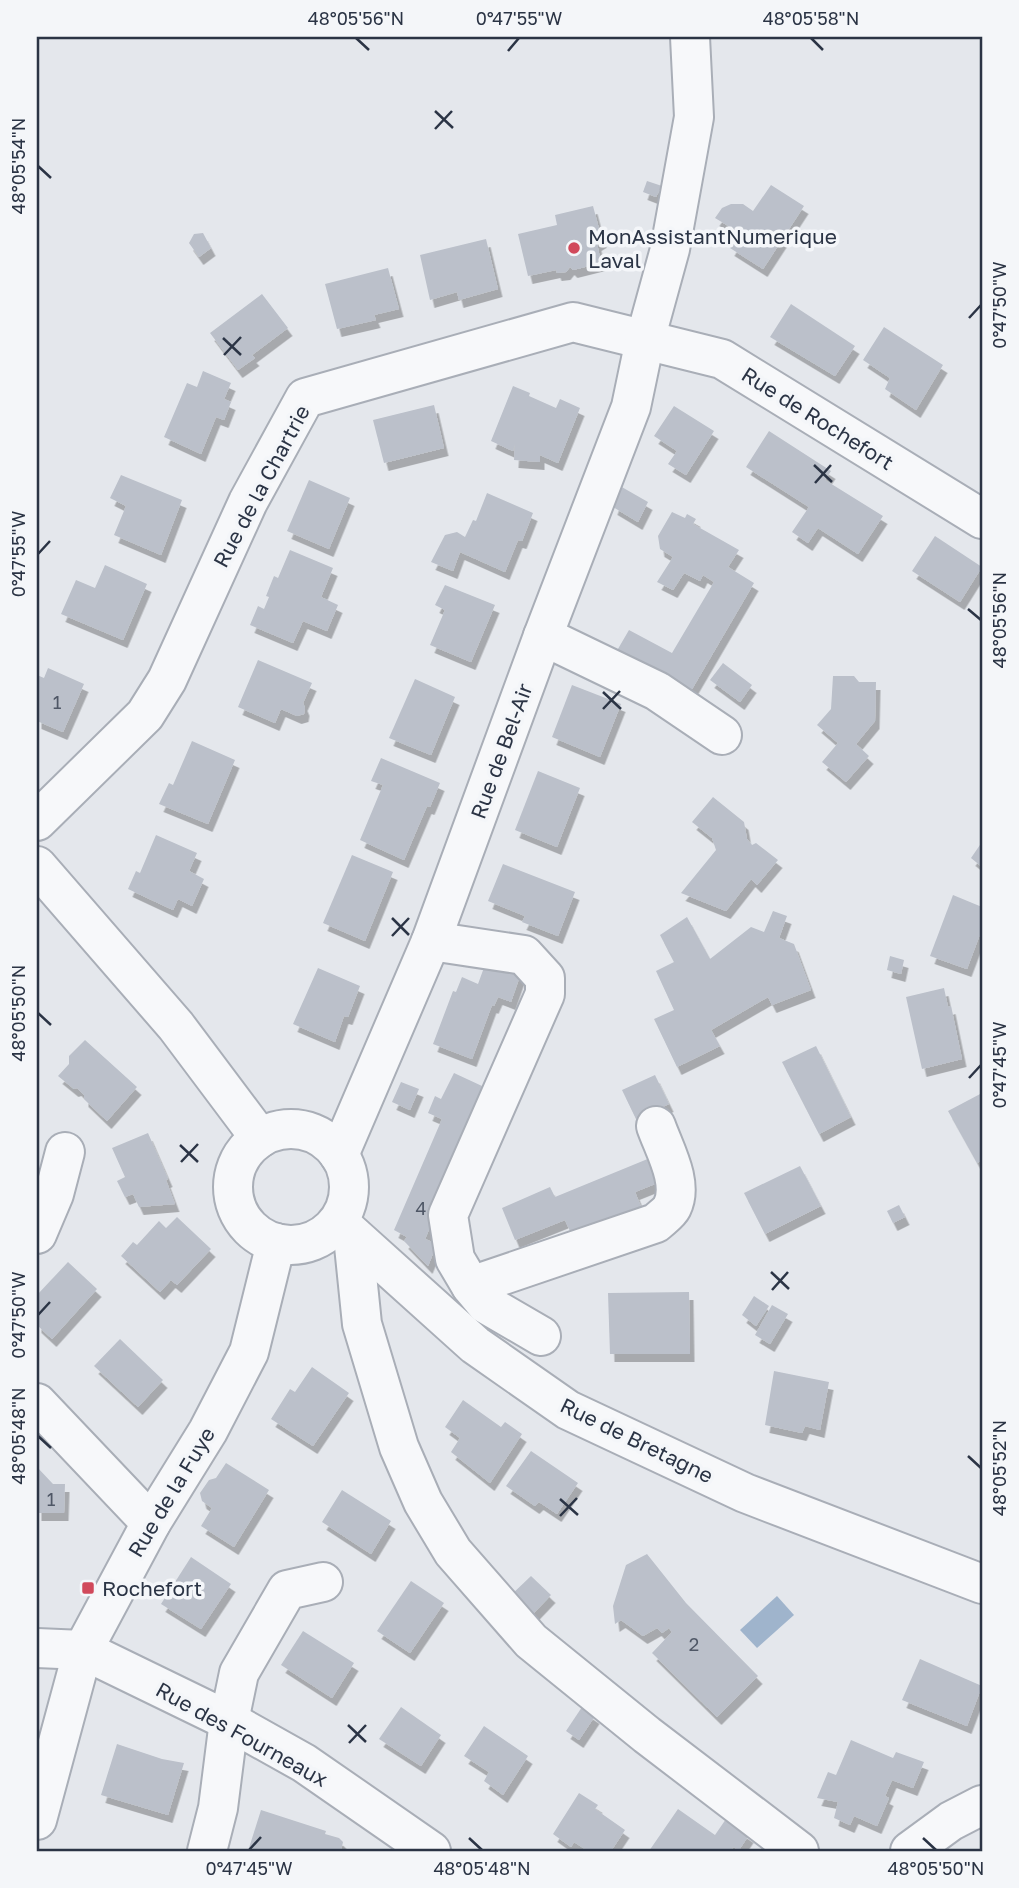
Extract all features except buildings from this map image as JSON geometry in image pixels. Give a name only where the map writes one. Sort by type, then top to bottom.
[{"type":"street","name":"Rue de Bel-Air","points":[[339,1155],[431,941],[631,407],[645,340],[673,236],[694,117],[690,37]]},
{"type":"street","name":"Rue de la Chartrie","points":[[37,821],[145,715],[167,680],[248,502],[305,398],[573,322],[645,340]]},
{"type":"street","name":"Rue de Rochefort","points":[[645,340],[722,359],[982,519]]},
{"type":"street","points":[[543,636],[657,691],[722,735]]},
{"type":"street","points":[[37,866],[176,1026],[260,1138]]},
{"type":"street","points":[[431,941],[524,955],[545,978],[545,994],[448,1215],[455,1259],[471,1286],[486,1304],[541,1336]]},
{"type":"street","points":[[471,1286],[656,1223],[671,1210],[676,1194],[673,1173],[656,1126]]},
{"type":"street","points":[[345,1229],[290,1245],[276,1243],[248,1226],[239,1212],[233,1179],[238,1162],[247,1149],[260,1138],[288,1129],[303,1130],[317,1136],[339,1155],[349,1188],[345,1205],[345,1229],[362,1324],[399,1447],[423,1502],[453,1552],[531,1641],[647,1735],[799,1851]]},
{"type":"street","points":[[37,1234],[54,1194],[65,1152]]},
{"type":"street","name":"Rue de Bretagne","points":[[345,1229],[475,1345],[568,1409],[744,1493],[982,1584]]},
{"type":"street","name":"Rue de la Fuye","points":[[37,1820],[82,1650],[150,1523],[208,1431],[250,1352],[276,1243]]},
{"type":"street","points":[[37,1403],[150,1523]]},
{"type":"street","points":[[207,1851],[218,1808],[229,1721],[239,1673],[287,1590],[323,1582]]},
{"type":"street","points":[[37,1648],[82,1650]]},
{"type":"street","name":"Rue des Fourneaux","points":[[82,1650],[229,1721],[304,1763],[431,1851]]},
{"type":"street","points":[[910,1851],[951,1821],[982,1805]]},
{"type":"water","points":[[777,1596],[794,1615],[757,1648],[740,1630]]},
{"type":"place","name":"MonAssistantNumerique Laval","points":[[574,248]]},
{"type":"place","name":"Rochefort","points":[[88,1588]]}]
